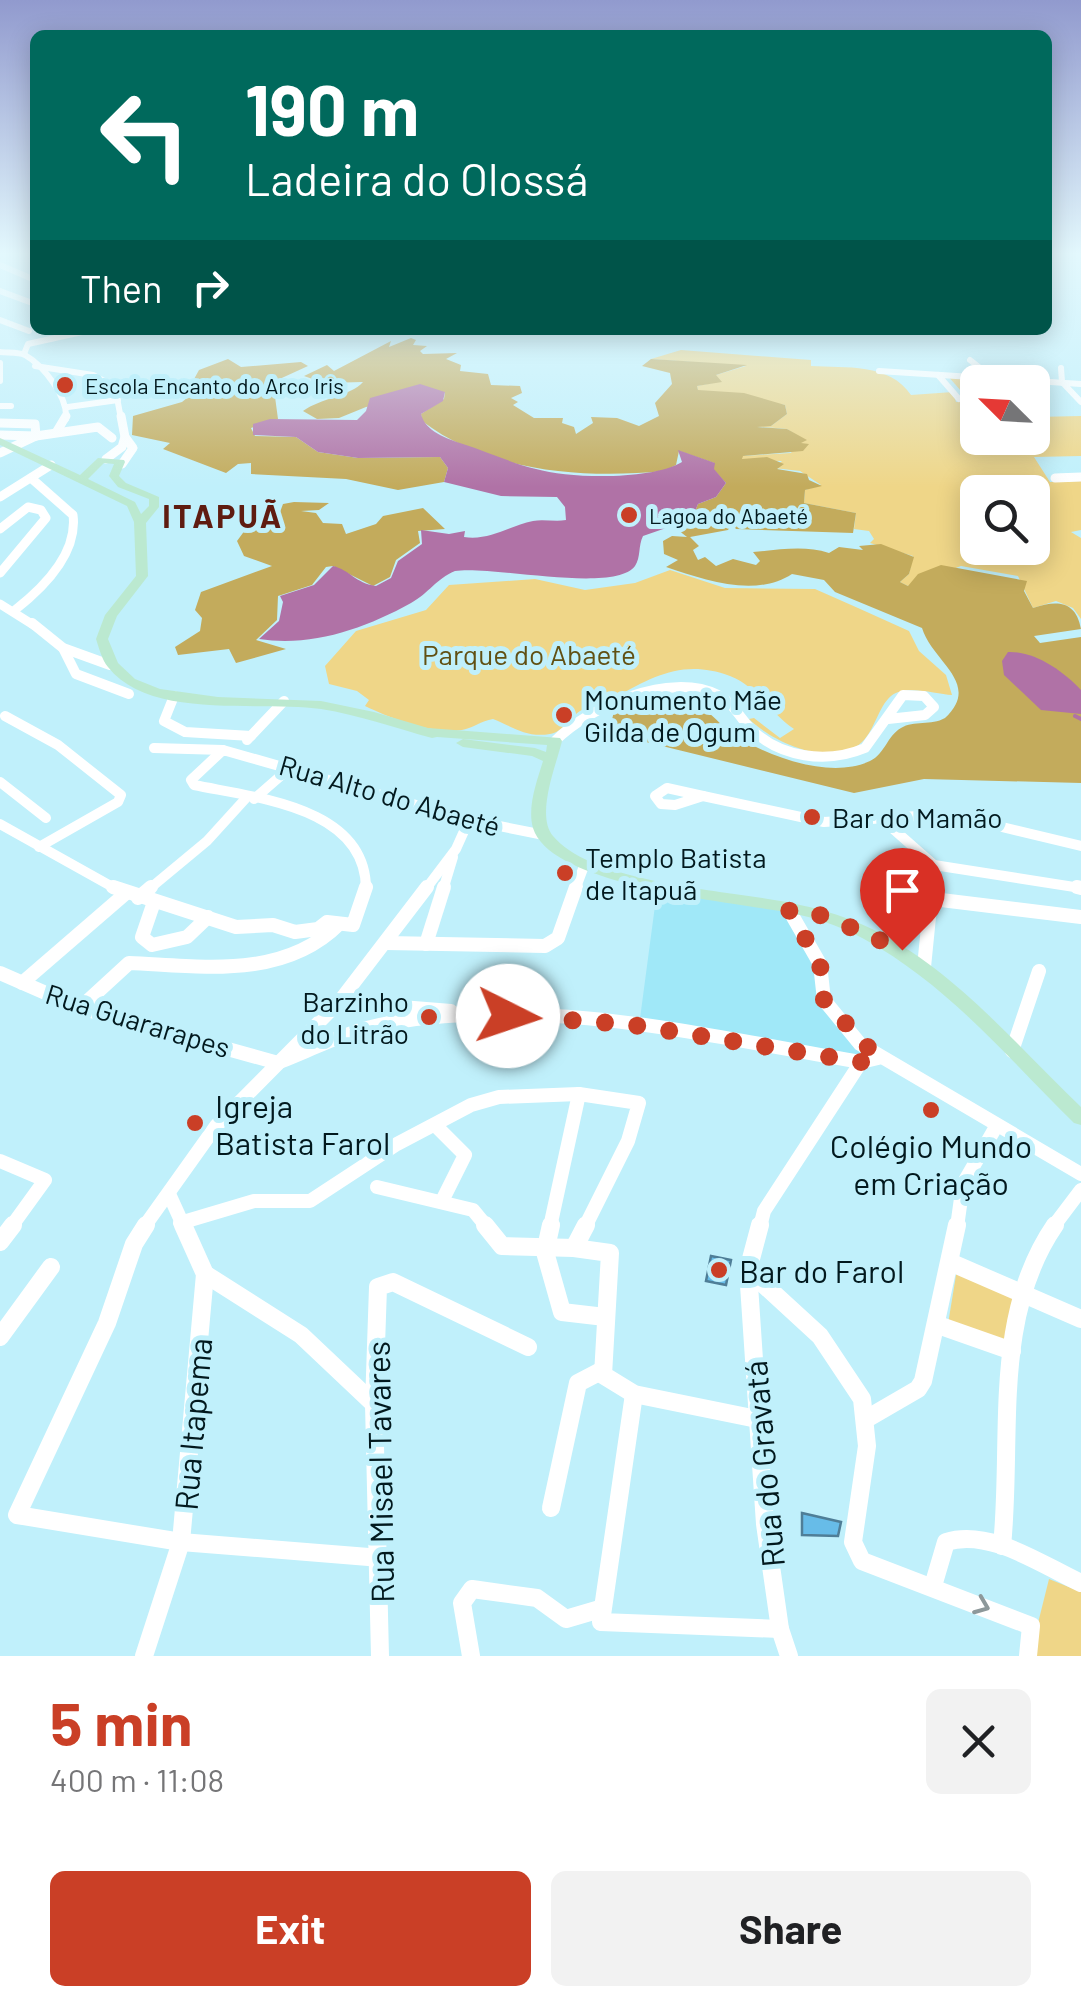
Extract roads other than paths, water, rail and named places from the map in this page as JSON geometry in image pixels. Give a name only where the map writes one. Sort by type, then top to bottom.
[{"type":"street","points":[[24,354],[28,344],[69,335]]},
{"type":"street","points":[[0,352],[24,354],[68,407],[66,424],[57,432]]},
{"type":"street","points":[[0,363],[0,381]]},
{"type":"street","points":[[35,366],[102,378],[115,387],[125,437],[133,451],[115,479],[154,500]]},
{"type":"street","points":[[1062,382],[1066,369],[1077,383]]},
{"type":"street","points":[[47,379],[70,371]]},
{"type":"street","points":[[879,371],[1077,383]]},
{"type":"street","points":[[938,374],[959,399]]},
{"type":"street","points":[[1062,382],[1081,402]]},
{"type":"street","points":[[68,407],[118,400]]},
{"type":"street","points":[[0,406],[11,406]]},
{"type":"street","points":[[0,423],[34,424],[36,436]]},
{"type":"street","points":[[0,438],[98,427],[112,438]]},
{"type":"street","points":[[0,453],[36,436]]},
{"type":"street","points":[[84,478],[92,466],[122,447],[125,437]]},
{"type":"street","points":[[0,438],[15,449],[84,478],[131,504],[140,522],[142,576],[111,615],[102,638],[110,664]]},
{"type":"street","points":[[106,460],[122,464]]},
{"type":"street","points":[[0,498],[51,465]]},
{"type":"street","points":[[1055,478],[1081,477]]},
{"type":"street","points":[[15,610],[48,584],[76,524],[68,510],[31,478]]},
{"type":"street","points":[[131,504],[154,500]]},
{"type":"street","points":[[140,522],[154,500]]},
{"type":"street","points":[[0,529],[28,507],[40,510],[46,520],[1,570]]},
{"type":"street","points":[[0,604],[15,610],[63,648],[110,664],[138,685],[174,696],[325,706],[424,732],[547,757]]},
{"type":"street","points":[[63,648],[76,674],[129,694]]},
{"type":"street","points":[[888,719],[873,740],[854,754],[810,755],[761,737],[718,694],[671,688],[590,712],[572,722],[547,757],[540,806],[544,835],[584,866],[825,916],[902,950],[1081,1118]]},
{"type":"street","name":"Rua Alto do Abaeté","points":[[174,696],[164,721],[182,731],[251,736]]},
{"type":"street","points":[[237,750],[284,701]]},
{"type":"street","points":[[5,716],[58,745],[122,797],[39,847]]},
{"type":"street","points":[[466,739],[556,741]]},
{"type":"street","name":"Rua Alto do Abaeté","points":[[154,748],[237,750],[469,820],[544,835]]},
{"type":"street","points":[[80,1008],[129,963],[252,968],[344,926],[365,897],[366,860],[358,844],[329,821],[192,782],[223,750]]},
{"type":"street","points":[[22,983],[208,841],[250,798],[292,766]]},
{"type":"street","points":[[0,782],[46,818]]},
{"type":"street","points":[[706,795],[819,822],[946,817],[1081,846]]},
{"type":"street","points":[[426,944],[469,820]]},
{"type":"street","points":[[883,820],[934,866],[1081,888]]},
{"type":"street","points":[[4,824],[132,896],[236,927],[273,925],[294,932],[318,929],[326,922],[344,926]]},
{"type":"street","points":[[381,1558],[181,1542],[17,1514],[107,1323],[134,1244],[216,1126],[339,1002],[456,849]]},
{"type":"street","points":[[386,943],[535,948],[552,944],[584,866]]},
{"type":"street","points":[[924,967],[934,866]]},
{"type":"street","points":[[933,899],[1081,917]]},
{"type":"street","points":[[154,902],[142,928],[142,937],[152,945],[188,936],[208,918]]},
{"type":"street","points":[[789,910],[820,964],[824,1000],[878,1058],[1081,1174]]},
{"type":"street","points":[[1012,1052],[1040,971]]},
{"type":"street","name":"Rua Guararapes","points":[[0,973],[80,1008],[278,1062]]},
{"type":"street","points":[[339,1002],[627,1024],[861,1062],[878,1058]]},
{"type":"street","points":[[278,1062],[388,1024],[475,1013]]},
{"type":"street","name":"Rua do Gravatá","points":[[789,1656],[780,1629],[764,1524],[748,1270],[764,1211],[861,1062]]},
{"type":"street","points":[[180,1223],[254,1201],[310,1201],[397,1144],[471,1105],[499,1097],[579,1094],[634,1100],[640,1108],[574,1248]]},
{"type":"street","points":[[579,1094],[556,1184],[545,1260],[562,1312],[569,1316],[605,1316]]},
{"type":"street","points":[[868,1418],[918,1389],[952,1263],[962,1184],[997,1125]]},
{"type":"street","points":[[436,1126],[465,1155],[444,1200]]},
{"type":"street","points":[[0,1162],[44,1180],[0,1242]]},
{"type":"street","points":[[377,1187],[444,1200],[483,1217],[496,1242],[506,1246],[548,1244],[610,1254],[601,1371]]},
{"type":"street","points":[[1002,1546],[1012,1351],[1020,1292],[1047,1235],[1081,1190]]},
{"type":"street","points":[[168,1194],[205,1274],[300,1336],[374,1404]]},
{"type":"street","points":[[952,1263],[1081,1319]]},
{"type":"street","points":[[0,1337],[51,1267]]},
{"type":"street","points":[[748,1270],[799,1310],[849,1378],[868,1418],[853,1542],[870,1566],[934,1586],[1030,1626],[1028,1656]]},
{"type":"street","name":"Rua Itapema","points":[[144,1656],[181,1542],[205,1274]]},
{"type":"street","name":"Rua Misael Tavares","points":[[380,1656],[381,1558],[374,1404],[378,1288],[394,1282],[528,1346]]},
{"type":"street","points":[[938,1325],[1012,1351]]},
{"type":"street","points":[[601,1371],[627,1390],[757,1419]]},
{"type":"street","points":[[551,1508],[572,1397],[578,1383],[601,1371]]},
{"type":"street","points":[[603,1617],[627,1390]]},
{"type":"street","points":[[934,1586],[951,1538],[1002,1546],[1081,1584]]},
{"type":"street","points":[[471,1656],[462,1603],[472,1589],[537,1598],[566,1618],[780,1629]]},
{"type":"waterway","points":[[1075,716],[1081,719]]},
{"type":"place","name":"Escola Encanto do Arco Iris","points":[[65,385]]},
{"type":"place","name":"Lagoa do Abaeté","points":[[629,515]]},
{"type":"place","name":"Monumento Mãe Gilda de Ogum","points":[[564,715]]},
{"type":"place","name":"Bar do Mamão","points":[[812,817]]},
{"type":"place","name":"Templo Batista de Itapuã","points":[[565,873]]},
{"type":"place","name":"Barzinho do Litrão","points":[[429,1017]]},
{"type":"place","name":"Colégio Mundo em Criação","points":[[931,1110]]},
{"type":"place","name":"Igreja Batista Farol","points":[[195,1123]]},
{"type":"place","name":"Bar do Farol","points":[[719,1270]]},
{"type":"district","name":"ITAPUÃ","points":[[223,515]]},
{"type":"park label","name":"Parque do Abaeté","points":[[529,654]]}]
